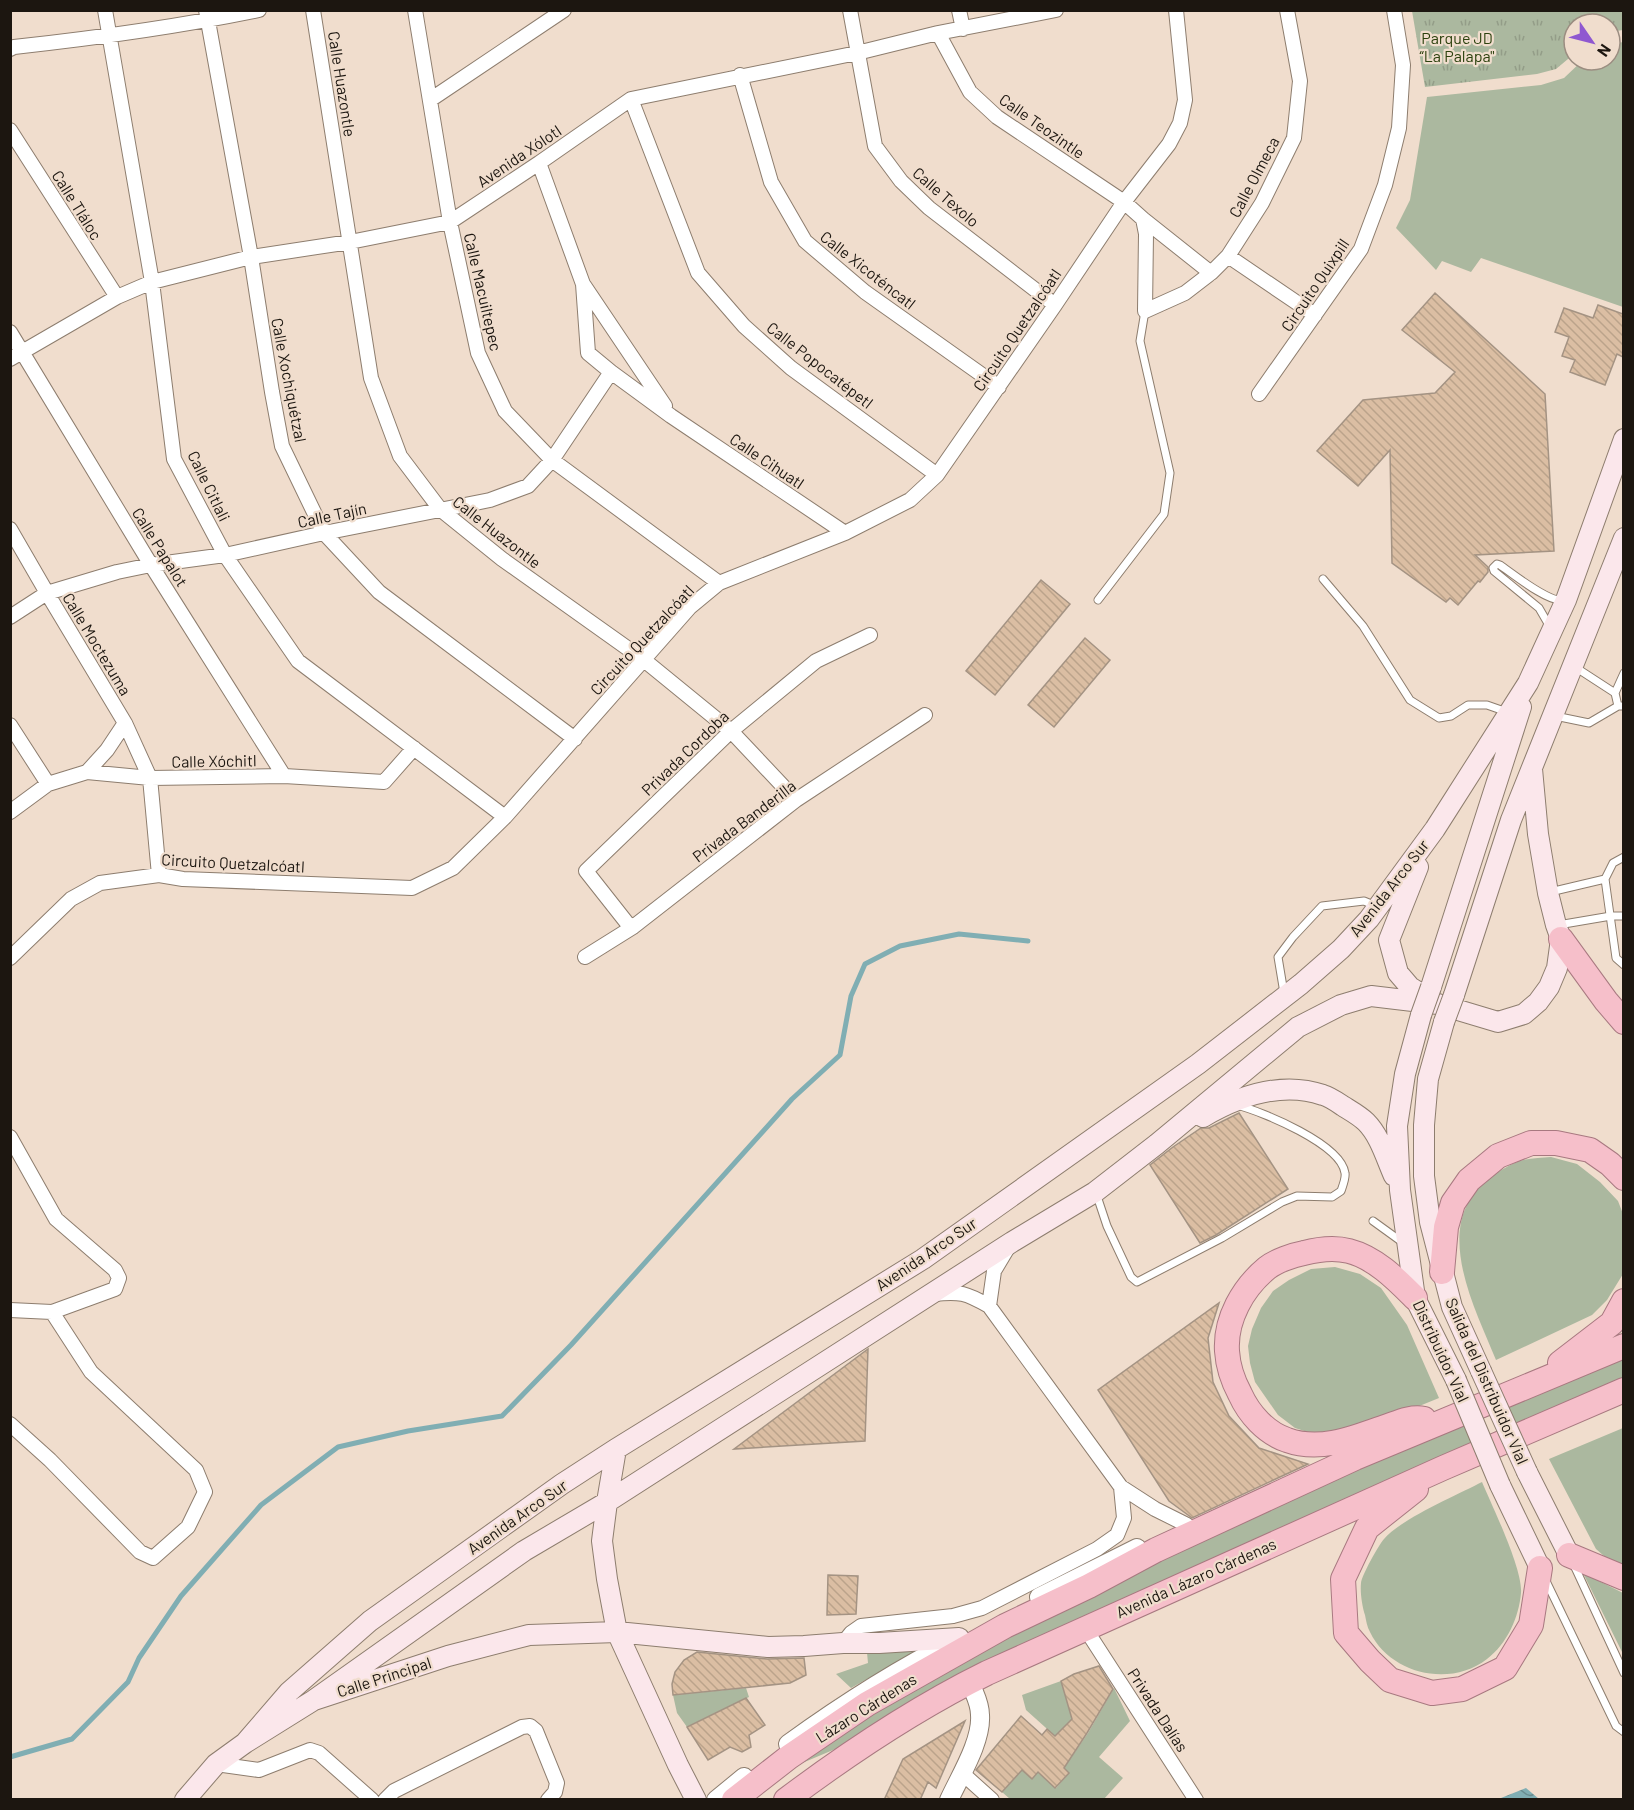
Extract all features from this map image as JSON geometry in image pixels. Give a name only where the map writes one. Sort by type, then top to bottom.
[{"type":"highway","points":[[1558,932],[1623,1022]]},
{"type":"highway","points":[[1442,1272],[1446,1227],[1453,1203],[1469,1180],[1498,1156],[1531,1143],[1556,1143],[1590,1150],[1610,1164],[1623,1178]]},
{"type":"highway","points":[[1415,1298],[1391,1274],[1350,1251],[1324,1248],[1296,1254],[1268,1267],[1243,1293],[1230,1322],[1227,1350],[1232,1378],[1247,1409],[1269,1431],[1288,1441],[1323,1444],[1343,1441],[1407,1419],[1432,1420],[1532,1384],[1623,1346]]},
{"type":"highway","points":[[1532,1384],[1612,1323],[1623,1301]]},
{"type":"highway","name":"Avenida Lázaro Cárdenas","points":[[786,1800],[825,1770],[894,1724],[947,1693],[1157,1595],[1623,1390]]},
{"type":"highway","points":[[1566,1416],[1623,1406]]},
{"type":"highway","name":"Lázaro Cárdenas","points":[[723,1798],[867,1704],[1005,1626],[1089,1586],[1156,1550],[1432,1420]]},
{"type":"highway","points":[[1443,1468],[1367,1528],[1343,1579],[1346,1633],[1370,1661],[1390,1680],[1432,1693],[1462,1689],[1504,1668],[1531,1625],[1540,1568]]},
{"type":"highway","points":[[1569,1555],[1623,1578]]},
{"type":"main road","name":"Avenida Arco Sur","points":[[245,1743],[289,1692],[370,1621],[616,1449],[923,1259],[1198,1064],[1285,997],[1341,949],[1378,907],[1514,714],[1566,600],[1623,439]]},
{"type":"main road","name":"Avenida Arco Sur","points":[[1421,1015],[1442,1002],[1552,716],[1615,570],[1623,538]]},
{"type":"main road","name":"Avenida Arco Sur","points":[[1442,1002],[1514,714]]},
{"type":"main road","name":"Avenida Arco Sur","points":[[314,1700],[524,1551],[607,1503],[1012,1242],[1095,1192],[1157,1144],[1298,1027],[1341,1005],[1371,996],[1442,1002],[1498,1022],[1524,1014],[1538,1002],[1549,987],[1557,968],[1558,932],[1548,893],[1532,769]]},
{"type":"main road","points":[[1435,829],[1408,889],[1389,940],[1398,973],[1410,987],[1442,1002]]},
{"type":"main road","name":"Salida del Distribuidor Vial","points":[[1442,1002],[1428,1079],[1424,1125],[1424,1176],[1430,1222],[1452,1307],[1527,1472],[1569,1555]]},
{"type":"main road","name":"Distribuidor Vial","points":[[1421,1015],[1405,1074],[1396,1126],[1400,1190],[1415,1298],[1456,1380],[1500,1485],[1540,1568]]},
{"type":"main road","points":[[1157,1144],[1228,1103],[1271,1090],[1302,1090],[1325,1095],[1366,1122],[1383,1149],[1400,1190]]},
{"type":"main road","points":[[616,1449],[602,1541],[617,1632],[696,1800]]},
{"type":"main road","name":"Calle Principal","points":[[185,1800],[216,1764],[314,1700],[448,1656],[529,1635],[617,1632],[768,1647],[959,1638]]},
{"type":"street","name":"Calle Citlali","points":[[105,10],[152,282],[174,459],[225,555],[298,661],[505,817]]},
{"type":"street","points":[[10,49],[109,36],[207,16],[259,10]]},
{"type":"street","name":"Calle Huazontle","points":[[313,10],[371,378],[400,456],[440,509],[502,559],[644,660],[731,731],[796,800]]},
{"type":"street","name":"Calle Macuiltepec","points":[[415,10],[450,222],[478,353],[505,411],[552,460],[719,583]]},
{"type":"street","points":[[430,100],[564,10]]},
{"type":"street","name":"Calle Texolo","points":[[850,10],[875,146],[901,181],[929,208],[1055,305]]},
{"type":"street","points":[[959,10],[963,29]]},
{"type":"street","name":"Avenida Xólotl","points":[[16,356],[117,297],[152,282],[251,257],[350,242],[450,222],[631,99],[1056,10]]},
{"type":"street","name":"Circuito Quetzalcóatl","points":[[10,958],[71,899],[100,883],[159,876],[183,879],[412,888],[453,868],[505,817],[690,607],[719,583],[844,533],[910,500],[937,475],[1124,202],[1169,144],[1180,123],[1185,100],[1176,10]]},
{"type":"street","name":"Calle Olmeca","points":[[1145,311],[1185,293],[1228,256],[1262,203],[1294,138],[1300,81],[1287,10]]},
{"type":"street","name":"Circuito Quixpill","points":[[1259,394],[1361,249],[1385,185],[1399,128],[1403,65],[1394,10]]},
{"type":"street","name":"Calle Xochiquétzal","points":[[207,16],[251,257],[282,446],[324,533],[379,592],[574,739]]},
{"type":"street","name":"Calle Teozintle","points":[[938,33],[970,92],[997,117],[1124,202],[1211,273]]},
{"type":"street","name":"Calle Xicoténcatl","points":[[740,75],[771,182],[805,242],[865,292],[999,387]]},
{"type":"street","name":"Calle Popocatépetl","points":[[631,99],[698,273],[744,326],[791,368],[937,475]]},
{"type":"street","name":"Calle Tláloc","points":[[10,130],[117,297]]},
{"type":"street","name":"Calle Cihuatl","points":[[540,163],[582,284],[588,353],[671,416],[844,533]]},
{"type":"street","points":[[1143,219],[1146,234],[1145,311]]},
{"type":"street","points":[[1228,256],[1315,315]]},
{"type":"street","name":"Calle Cihuatl","points":[[582,284],[671,416]]},
{"type":"street","name":"Calle Papalot","points":[[10,332],[16,356],[284,776]]},
{"type":"street","name":"Calle Tajín","points":[[10,616],[47,593],[117,572],[225,555],[490,500],[528,486],[552,460],[611,372]]},
{"type":"street","name":"Calle Moctezuma","points":[[10,529],[125,723],[150,778],[159,876]]},
{"type":"street","name":"Privada Cordoba","points":[[630,925],[586,871],[731,731],[816,661],[870,635]]},
{"type":"street","name":"Privada Banderilla","points":[[585,957],[796,800],[925,715]]},
{"type":"street","points":[[87,772],[107,750],[125,723]]},
{"type":"street","points":[[10,725],[48,784]]},
{"type":"street","name":"Calle Xóchitl","points":[[10,812],[48,784],[87,772],[150,778],[284,776],[384,782],[414,748]]},
{"type":"street","points":[[10,1137],[56,1219],[115,1270],[119,1278],[115,1289],[52,1312],[10,1310]]},
{"type":"street","points":[[989,1306],[994,1271],[1012,1242]]},
{"type":"street","points":[[932,1295],[956,1292],[989,1306],[1121,1487],[1155,1509],[1188,1525]]},
{"type":"street","points":[[10,1424],[50,1460],[140,1552],[153,1558],[188,1527],[205,1492],[196,1470],[91,1371],[52,1312]]},
{"type":"street","points":[[723,1798],[827,1715],[914,1661],[1113,1559],[1432,1420]]},
{"type":"street","points":[[843,1643],[861,1626],[953,1616],[982,1608],[1097,1549],[1117,1535],[1124,1518],[1121,1487]]},
{"type":"street","points":[[803,1800],[866,1753],[940,1707],[1131,1620],[1142,1613],[1157,1595]]},
{"type":"street","name":"Privada Dalías","points":[[1092,1639],[1196,1800]]},
{"type":"street","points":[[949,1800],[979,1734],[980,1707],[974,1692]]},
{"type":"street","points":[[385,1800],[394,1791],[415,1780],[522,1727],[530,1726],[536,1731],[556,1783],[555,1792],[548,1800]]},
{"type":"street","points":[[216,1764],[259,1770],[310,1750],[319,1753],[372,1800]]},
{"type":"street","points":[[962,1773],[992,1800]]},
{"type":"lane","points":[[1098,600],[1164,514],[1170,473],[1140,341],[1145,311]]},
{"type":"lane","points":[[1552,631],[1539,608],[1493,568],[1497,564],[1500,565],[1547,597],[1558,601],[1566,600]]},
{"type":"lane","points":[[1323,579],[1363,626],[1410,700],[1439,718],[1451,716],[1468,705],[1486,705],[1514,714]]},
{"type":"lane","points":[[1552,716],[1589,723],[1621,706],[1614,693],[1573,666]]},
{"type":"lane","points":[[1614,693],[1623,673]]},
{"type":"lane","points":[[1623,857],[1613,863],[1605,879],[1616,958],[1623,965]]},
{"type":"lane","points":[[1548,893],[1605,879]]},
{"type":"lane","points":[[1285,997],[1278,957],[1322,906],[1364,901],[1378,907]]},
{"type":"lane","points":[[1558,932],[1611,916],[1623,916]]},
{"type":"lane","points":[[1095,1192],[1107,1226],[1131,1277],[1137,1282],[1222,1238],[1282,1202],[1298,1196],[1332,1197],[1341,1191],[1346,1174],[1341,1161],[1320,1143],[1252,1109],[1228,1103]]},
{"type":"lane","points":[[1373,1221],[1408,1246]]},
{"type":"lane","points":[[1569,1555],[1623,1673]]},
{"type":"lane","points":[[1540,1568],[1616,1726],[1623,1732]]},
{"type":"green space","name":"Parque JD “La Palapa\"","points":[[1412,11],[1623,11],[1622,30],[1622,12],[1562,12],[1562,64],[1556,69],[1537,74],[1425,87]]},
{"type":"green space","points":[[1622,42],[1623,307],[1481,258],[1471,272],[1442,261],[1436,270],[1396,228],[1410,200],[1427,97],[1541,85],[1564,78],[1570,72],[1622,72]]},
{"type":"green space","points":[[1551,1157],[1577,1164],[1600,1182],[1618,1201],[1623,1214],[1623,1274],[1607,1300],[1592,1315],[1496,1360],[1477,1316],[1462,1267],[1459,1243],[1462,1220],[1470,1199],[1495,1174],[1519,1161]]},
{"type":"green space","points":[[1335,1267],[1360,1274],[1381,1288],[1407,1325],[1439,1398],[1348,1435],[1320,1436],[1295,1428],[1278,1415],[1255,1382],[1248,1346],[1261,1308],[1273,1291],[1311,1269]]},
{"type":"green space","points":[[1623,1355],[1623,1383],[1514,1430],[1502,1404]]},
{"type":"green space","points":[[1465,1419],[1477,1448],[980,1688],[788,1769],[944,1652]]},
{"type":"green space","points":[[1623,1428],[1623,1568],[1612,1563],[1596,1549],[1549,1459]]},
{"type":"green space","points":[[1482,1482],[1517,1569],[1521,1593],[1515,1620],[1506,1638],[1494,1653],[1472,1668],[1456,1673],[1439,1674],[1406,1667],[1379,1646],[1369,1630],[1361,1595],[1364,1574],[1384,1539],[1402,1524]]},
{"type":"green space","points":[[1583,1573],[1623,1593],[1623,1654]]},
{"type":"green space","points":[[866,1642],[928,1645],[851,1688],[836,1674],[868,1663]]},
{"type":"green space","points":[[1061,1681],[1072,1719],[1055,1736],[1026,1710],[1022,1695]]},
{"type":"green space","points":[[746,1688],[749,1697],[687,1727],[677,1713],[673,1695]]},
{"type":"green space","points":[[1114,1688],[1130,1721],[1099,1757],[1123,1778],[1104,1799],[1010,1799],[1002,1792],[1022,1770],[1032,1779],[1038,1772],[1056,1788],[1069,1773],[1064,1768],[1088,1733]]},
{"type":"water","points":[[1526,1788],[1539,1799],[1499,1799],[1501,1798]]},
{"type":"building","points":[[1435,293],[1545,394],[1554,551],[1475,555],[1488,567],[1488,572],[1458,605],[1450,598],[1446,602],[1392,563],[1390,450],[1358,486],[1317,451],[1363,400],[1435,393],[1455,372],[1402,330]]},
{"type":"building","points":[[1598,305],[1623,314],[1623,357],[1617,354],[1605,385],[1570,372],[1575,360],[1562,356],[1569,337],[1555,332],[1564,308],[1593,318]]},
{"type":"building","points":[[1041,580],[1070,604],[995,695],[966,671]]},
{"type":"building","points":[[1085,638],[1110,660],[1054,727],[1028,705]]},
{"type":"building","points":[[1239,1113],[1288,1189],[1200,1243],[1150,1165],[1201,1128],[1209,1128]]},
{"type":"building","points":[[1219,1303],[1208,1338],[1213,1382],[1229,1416],[1259,1448],[1308,1464],[1192,1518],[1169,1501],[1098,1390]]},
{"type":"building","points":[[868,1349],[865,1441],[734,1449]]},
{"type":"building","points":[[828,1575],[858,1576],[856,1614],[827,1615]]},
{"type":"building","points":[[697,1652],[767,1659],[804,1658],[806,1675],[790,1683],[673,1695],[672,1684],[675,1672],[684,1660]]},
{"type":"building","points":[[1099,1666],[1113,1689],[1064,1768],[1069,1773],[1055,1788],[1038,1772],[1032,1779],[1022,1770],[1002,1792],[976,1770],[1021,1716],[1042,1735],[1047,1729],[1055,1736],[1072,1719],[1061,1681]]},
{"type":"building","points":[[746,1698],[765,1725],[749,1735],[751,1747],[742,1752],[730,1747],[708,1760],[687,1727]]},
{"type":"building","points":[[965,1721],[936,1788],[928,1782],[920,1800],[884,1800],[903,1759]]},
{"type":"waterway","points":[[10,1757],[72,1739],[128,1682],[139,1658],[181,1596],[261,1505],[338,1447],[408,1431],[502,1416],[571,1345],[792,1099],[840,1055],[851,996],[865,964],[900,946],[959,934],[1028,941]]}]
